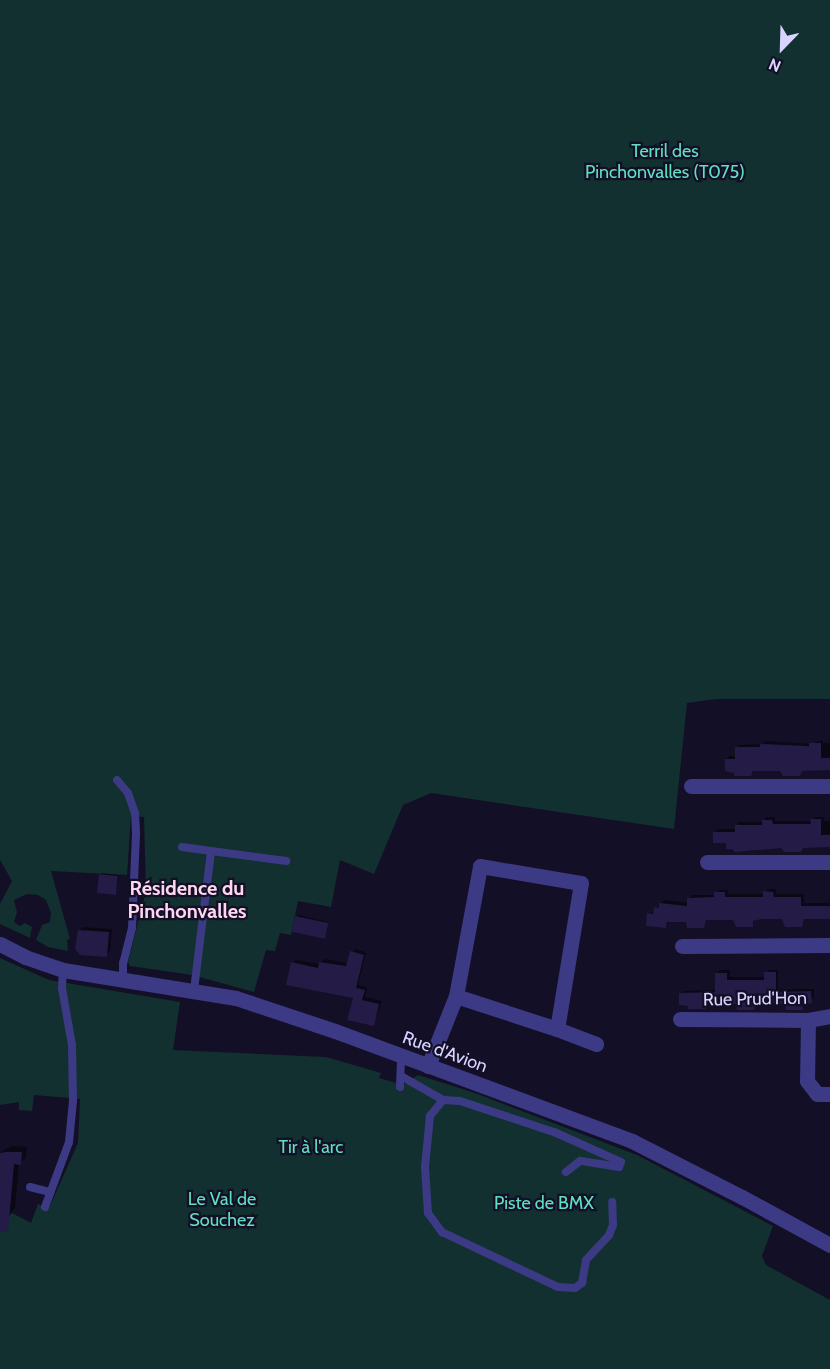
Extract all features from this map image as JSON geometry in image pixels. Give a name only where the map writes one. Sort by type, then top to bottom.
[{"type":"street","points":[[691,786],[830,786]]},
{"type":"street","points":[[707,862],[830,862]]},
{"type":"street","points":[[428,1066],[456,996],[480,866],[581,883],[557,1029]]},
{"type":"street","name":"Rue d'Avion","points":[[0,944],[26,957],[63,970],[194,990],[274,1010],[632,1141],[830,1245]]},
{"type":"street","points":[[682,946],[830,945]]},
{"type":"street","points":[[456,996],[596,1044]]},
{"type":"street","name":"Rue Prud'Hon","points":[[680,1020],[808,1020],[830,1016]]},
{"type":"street","points":[[808,1020],[807,1080],[817,1094],[830,1094]]},
{"type":"lane","points":[[117,780],[128,793],[135,813],[136,834],[132,928],[123,963],[123,980]]},
{"type":"lane","points":[[182,847],[286,861]]},
{"type":"lane","points":[[194,990],[211,851]]},
{"type":"lane","points":[[45,1207],[69,1142],[73,1101],[72,1045],[62,988],[63,970]]},
{"type":"lane","points":[[400,1087],[402,1057]]},
{"type":"lane","points":[[401,1076],[444,1100],[460,1101],[554,1132],[621,1162],[619,1167],[580,1161],[566,1172]]},
{"type":"lane","points":[[444,1100],[430,1116],[425,1167],[428,1213],[442,1232],[558,1287],[575,1288],[582,1283],[586,1260],[609,1235],[613,1225],[612,1202]]},
{"type":"lane","points":[[30,1187],[50,1192]]},
{"type":"green space","name":"Terril des Pinchonvalles (T075)","points":[[0,0],[830,0],[830,699],[716,699],[687,703],[674,829],[431,793],[403,805],[374,874],[340,860],[331,907],[298,901],[291,935],[280,933],[275,951],[266,950],[254,992],[192,975],[130,966],[128,962],[146,891],[144,817],[131,816],[127,875],[51,871],[70,939],[67,940],[68,951],[48,947],[36,940],[42,925],[50,922],[51,913],[46,900],[38,895],[27,894],[14,900],[17,912],[14,922],[20,926],[25,923],[32,927],[30,938],[0,924],[0,904],[12,881],[0,860]]},
{"type":"green space","name":"Le Val de Souchez","points":[[0,958],[49,980],[180,1002],[173,1050],[326,1057],[381,1073],[379,1078],[403,1085],[418,1075],[475,1093],[637,1155],[773,1226],[762,1256],[766,1265],[830,1300],[830,1369],[0,1369],[0,1227],[12,1213],[31,1223],[38,1204],[49,1208],[78,1143],[80,1099],[34,1095],[32,1111],[19,1110],[19,1102],[0,1105]]},
{"type":"building","points":[[809,743],[821,743],[821,758],[830,758],[830,770],[802,771],[800,776],[783,776],[780,771],[753,771],[751,776],[734,776],[734,773],[725,771],[725,759],[735,759],[735,747],[760,747],[760,744],[809,746]]},
{"type":"building","points":[[810,819],[821,819],[821,835],[830,835],[830,847],[803,848],[801,852],[784,852],[781,848],[735,852],[732,849],[726,849],[726,843],[713,843],[713,832],[735,832],[735,825],[762,825],[762,820],[772,820],[773,824],[811,824]]},
{"type":"building","points":[[99,874],[118,876],[116,895],[97,893]]},
{"type":"building","points":[[763,891],[773,892],[774,897],[801,897],[801,906],[830,906],[830,919],[804,919],[802,927],[785,927],[782,919],[753,921],[753,927],[736,927],[733,920],[706,920],[704,928],[687,928],[686,922],[667,922],[666,928],[646,926],[647,913],[653,914],[654,907],[659,908],[659,903],[687,906],[687,898],[714,897],[714,892],[725,892],[725,897],[763,897]]},
{"type":"building","points":[[295,916],[328,923],[325,939],[292,932]]},
{"type":"building","points":[[78,930],[109,932],[107,957],[80,955],[75,949]]},
{"type":"building","points":[[350,951],[364,955],[356,988],[365,990],[362,1000],[379,1004],[374,1026],[347,1020],[353,998],[286,985],[291,962],[318,968],[319,962],[346,966]]},
{"type":"building","points":[[764,972],[776,972],[776,992],[811,991],[812,1003],[803,1005],[803,1010],[786,1010],[786,1005],[777,1003],[757,1004],[754,1010],[737,1010],[735,1004],[708,1005],[705,1009],[688,1009],[688,1006],[679,1005],[679,993],[715,992],[715,973],[727,973],[727,980],[764,980]]},
{"type":"building","points":[[22,1152],[21,1165],[14,1164],[8,1232],[0,1231],[0,1153]]},
{"type":"district","name":"Résidence du Pinchonvalles","points":[[187,900]]},
{"type":"park label","name":"Tir à l'arc","points":[[311,1147]]},
{"type":"park label","name":"Piste de BMX","points":[[544,1203]]}]
